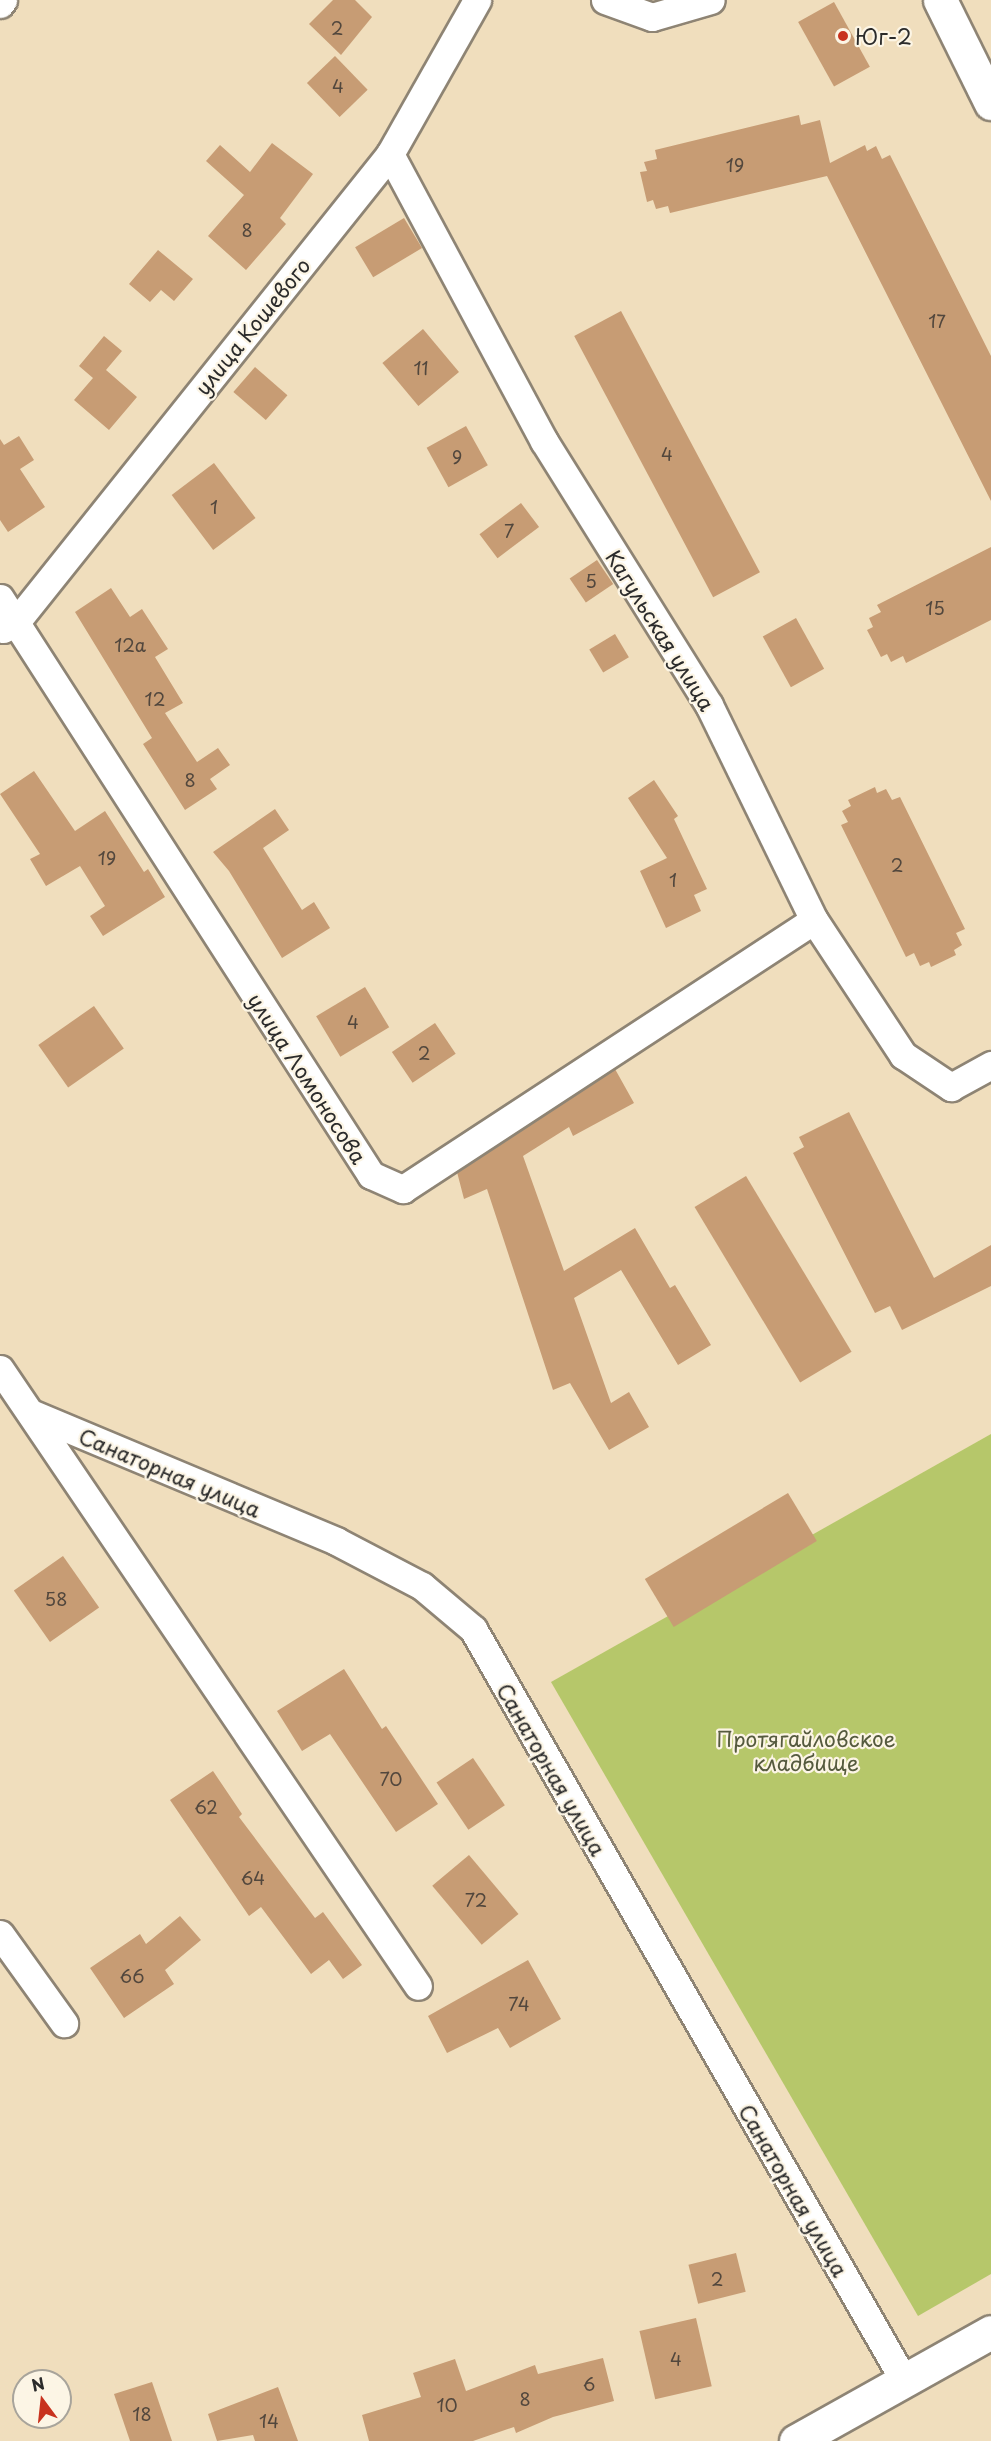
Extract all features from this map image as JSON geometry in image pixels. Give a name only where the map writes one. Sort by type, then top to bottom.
[{"type":"street","points":[[0,4],[3,0]]},
{"type":"street","name":"улица Кошевого","points":[[8,626],[390,154],[477,0]]},
{"type":"street","points":[[605,0],[652,17],[711,0]]},
{"type":"street","points":[[939,0],[991,103]]},
{"type":"street","name":"Кагульская улица","points":[[390,154],[544,441],[708,705],[814,920],[903,1055],[951,1088],[991,1065]]},
{"type":"street","name":"улица Ломоносова","points":[[0,598],[8,626],[371,1175],[403,1189],[814,920]]},
{"type":"street","points":[[0,1369],[33,1414],[418,1986]]},
{"type":"street","name":"Санаторная улица","points":[[33,1414],[336,1541],[422,1586],[473,1629],[905,2382]]},
{"type":"street","points":[[0,1934],[64,2023]]},
{"type":"street","points":[[795,2441],[905,2382],[991,2332]]},
{"type":"green space","name":"Протягайловское кладбище","points":[[991,1434],[991,2274],[918,2316],[551,1682]]},
{"type":"building","points":[[333,0],[355,0],[372,17],[341,55],[309,24]]},
{"type":"building","points":[[834,2],[870,67],[834,87],[798,22]]},
{"type":"building","points":[[335,56],[368,90],[340,117],[307,83]]},
{"type":"building","points":[[799,115],[801,125],[820,120],[830,163],[865,145],[867,151],[876,146],[882,159],[890,155],[991,356],[991,501],[827,176],[670,213],[668,206],[656,209],[653,200],[647,202],[640,172],[647,171],[644,162],[657,159],[655,150]]},
{"type":"building","points":[[272,143],[313,174],[280,218],[286,224],[246,270],[208,236],[244,195],[206,161],[220,145],[250,172]]},
{"type":"building","points":[[404,218],[422,248],[373,277],[355,247]]},
{"type":"building","points":[[158,250],[193,279],[174,301],[161,290],[150,302],[129,284]]},
{"type":"building","points":[[621,311],[760,572],[713,597],[574,336]]},
{"type":"building","points":[[423,329],[459,372],[418,406],[382,363]]},
{"type":"building","points":[[104,336],[122,351],[106,370],[137,397],[109,430],[74,400],[93,378],[79,366]]},
{"type":"building","points":[[255,367],[287,395],[266,420],[233,392]]},
{"type":"building","points":[[466,426],[488,465],[448,487],[427,448]]},
{"type":"building","points":[[19,436],[34,460],[20,469],[45,507],[8,532],[0,520],[0,439],[4,445]]},
{"type":"building","points":[[214,463],[256,518],[213,550],[172,495]]},
{"type":"building","points":[[521,503],[539,527],[498,558],[479,534]]},
{"type":"building","points":[[991,547],[991,620],[906,663],[903,656],[891,662],[887,654],[881,657],[867,630],[873,627],[869,618],[881,612],[877,605]]},
{"type":"building","points":[[597,560],[613,584],[586,602],[570,578]]},
{"type":"building","points":[[111,588],[130,617],[142,609],[168,649],[155,657],[183,703],[165,713],[197,762],[218,748],[230,765],[210,779],[217,789],[185,810],[143,744],[152,738],[75,612]]},
{"type":"building","points":[[796,618],[824,669],[791,687],[763,636]]},
{"type":"building","points":[[615,634],[629,657],[603,673],[589,649]]},
{"type":"building","points":[[34,771],[75,831],[105,811],[144,872],[148,869],[165,897],[103,936],[90,916],[105,906],[80,866],[46,886],[30,859],[40,854],[0,794]]},
{"type":"building","points":[[654,780],[678,816],[674,819],[707,889],[694,895],[701,911],[666,928],[640,871],[667,858],[628,798]]},
{"type":"building","points":[[875,787],[877,793],[886,789],[892,800],[900,797],[965,929],[956,933],[962,945],[954,950],[956,955],[931,967],[929,962],[920,966],[914,953],[906,957],[841,825],[848,822],[842,811],[851,806],[848,800]]},
{"type":"building","points":[[275,809],[289,830],[263,848],[302,910],[314,902],[330,928],[282,958],[229,871],[213,852]]},
{"type":"building","points":[[365,987],[389,1027],[340,1057],[316,1016]]},
{"type":"building","points":[[94,1006],[124,1049],[68,1088],[38,1045]]},
{"type":"building","points":[[435,1023],[456,1054],[413,1083],[392,1052]]},
{"type":"building","points":[[615,1069],[634,1103],[573,1136],[569,1127],[523,1156],[564,1271],[635,1228],[670,1288],[675,1285],[711,1345],[678,1365],[621,1270],[574,1298],[611,1403],[629,1392],[649,1427],[609,1450],[570,1383],[553,1390],[487,1189],[464,1199],[457,1172]]},
{"type":"building","points":[[849,1112],[934,1278],[991,1245],[991,1286],[902,1330],[890,1306],[875,1313],[793,1153],[804,1147],[799,1137]]},
{"type":"building","points":[[746,1176],[852,1352],[800,1383],[695,1207]]},
{"type":"building","points":[[788,1493],[817,1541],[674,1627],[645,1579]]},
{"type":"building","points":[[63,1556],[99,1608],[50,1642],[14,1590]]},
{"type":"building","points":[[344,1669],[382,1729],[386,1726],[438,1804],[396,1832],[330,1734],[302,1751],[277,1711]]},
{"type":"building","points":[[473,1758],[505,1805],[468,1830],[437,1783]]},
{"type":"building","points":[[213,1771],[242,1814],[239,1817],[315,1918],[323,1912],[362,1965],[343,1979],[329,1960],[311,1974],[261,1907],[249,1916],[170,1800]]},
{"type":"building","points":[[469,1855],[518,1914],[482,1945],[432,1886]]},
{"type":"building","points":[[180,1916],[201,1940],[165,1970],[174,1984],[124,2018],[90,1968],[140,1934],[146,1944]]},
{"type":"building","points":[[528,1960],[561,2019],[510,2048],[498,2028],[447,2053],[428,2016]]},
{"type":"building","points":[[736,2253],[746,2292],[698,2304],[688,2265]]},
{"type":"building","points":[[696,2318],[712,2386],[655,2399],[639,2331]]},
{"type":"building","points":[[603,2358],[614,2401],[553,2417],[516,2433],[514,2427],[473,2441],[369,2441],[362,2415],[421,2397],[413,2373],[455,2359],[466,2391],[535,2365],[538,2374]]},
{"type":"building","points":[[152,2382],[172,2441],[130,2441],[114,2394]]},
{"type":"building","points":[[278,2387],[298,2441],[255,2441],[253,2435],[217,2441],[208,2414]]},
{"type":"place","name":"Юг-2","points":[[843,36]]}]
